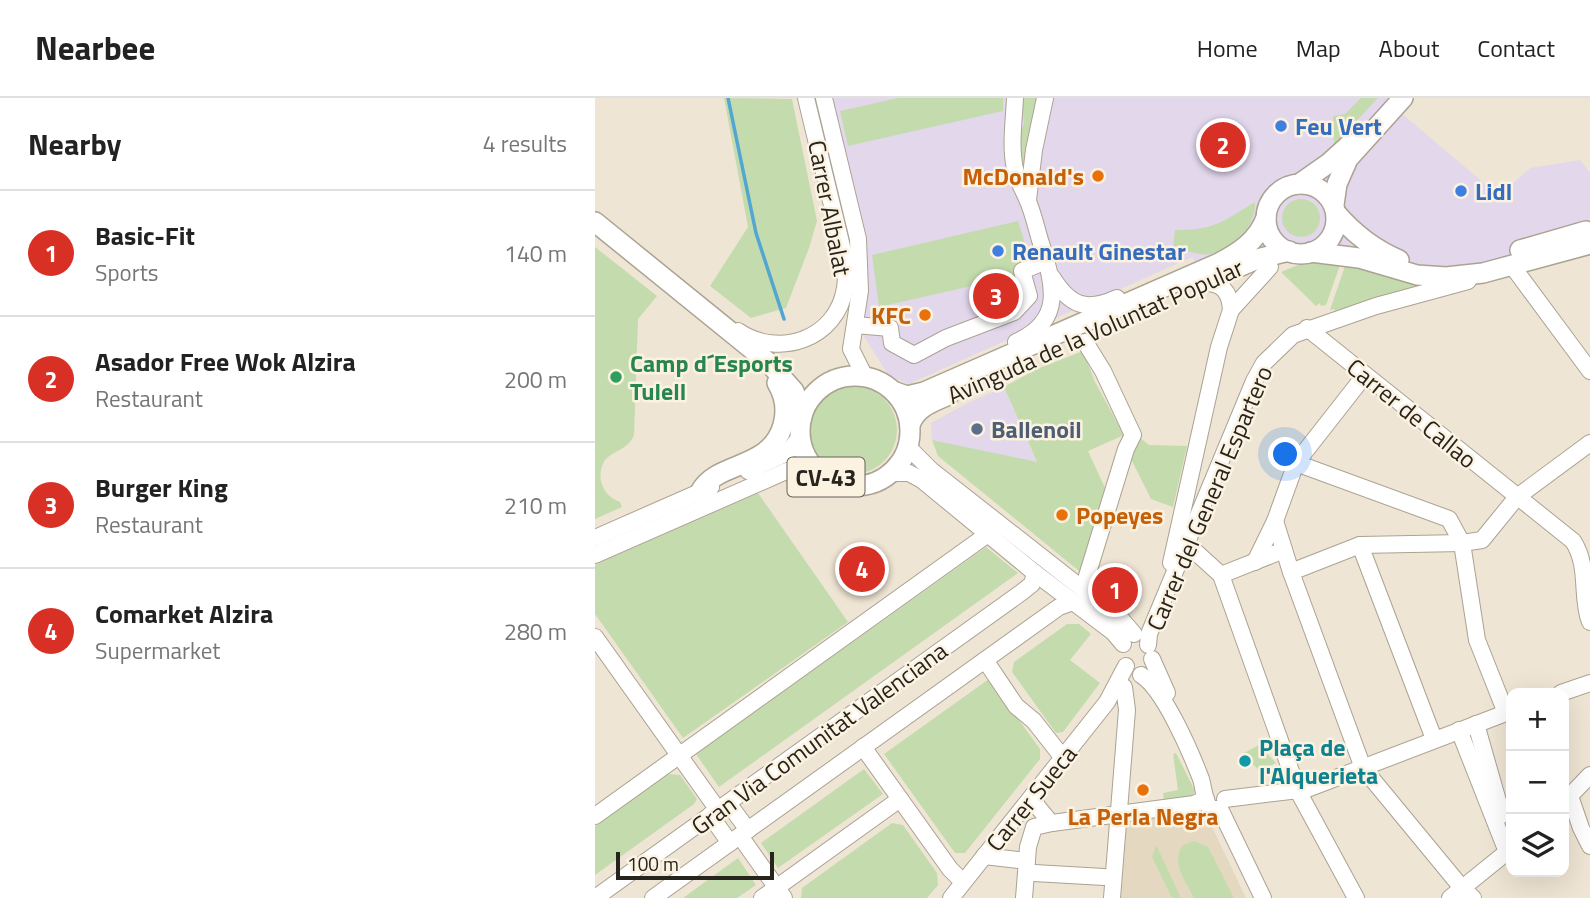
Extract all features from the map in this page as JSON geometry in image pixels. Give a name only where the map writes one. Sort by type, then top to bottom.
[{"type":"main road","points":[[1394,98],[1339,154],[1299,184],[1280,191],[1268,208],[1266,218],[1274,241],[1289,251],[1359,258],[1401,271],[1430,276],[1483,273],[1590,244]]},
{"type":"main road","points":[[1311,252],[1326,244],[1335,230],[1337,184],[1348,159],[1403,98]]},
{"type":"main road","points":[[1299,184],[1323,191],[1355,233],[1381,251],[1408,262],[1438,267],[1478,263],[1590,230]]},
{"type":"main road","name":"Avinguda de la Voluntat Popular","points":[[910,425],[916,412],[929,404],[1203,276],[1247,247],[1260,232],[1266,218]]},
{"type":"main road","name":"CV-43","points":[[595,222],[769,363],[794,391],[802,417],[800,437],[805,454],[815,468],[828,479],[843,485],[860,486],[876,482],[890,473],[901,461],[908,447],[910,425]]},
{"type":"main road","name":"Avinguda de la Voluntat Popular","points":[[893,391],[907,396],[932,388],[1203,276],[1289,251]]},
{"type":"main road","points":[[699,306],[732,343],[776,380],[782,390],[785,411],[782,429],[768,450],[708,481],[699,492]]},
{"type":"main road","name":"CV-43","points":[[769,363],[807,382],[829,383],[853,376],[865,377]]},
{"type":"main road","points":[[865,377],[880,382],[893,391],[901,401],[910,425]]},
{"type":"main road","points":[[802,417],[809,401],[829,383]]},
{"type":"street","name":"Carrer Albalat","points":[[655,270],[739,331],[761,342],[785,345],[803,340],[832,319],[843,295],[846,270],[806,98]]},
{"type":"street","name":"Carrer Albalat","points":[[824,98],[858,239],[860,291],[851,349],[865,377]]},
{"type":"street","points":[[855,325],[890,328],[892,343],[914,355],[946,338],[1014,312],[1029,296],[1022,271],[1048,267],[1028,200],[1014,167],[1015,98]]},
{"type":"street","points":[[1028,200],[1034,150],[1045,98]]},
{"type":"street","name":"Carrer del General Espartero","points":[[1139,643],[1149,634],[1254,381],[1264,363],[1282,344],[1293,334],[1307,328],[1540,258]]},
{"type":"street","name":"Avinguda de la Voluntat Popular","points":[[1048,267],[1061,292],[1070,300],[1079,304],[1100,306],[1183,269],[1191,267],[1203,276]]},
{"type":"street","name":"Avinguda de la Voluntat Popular","points":[[932,388],[940,376],[1036,332],[1048,314],[1053,295],[1048,267]]},
{"type":"street","points":[[1215,799],[1198,773],[1153,685],[1135,672],[1122,655],[1139,643],[1173,558],[1219,347],[1231,310],[1270,267]]},
{"type":"street","points":[[1513,267],[1590,371]]},
{"type":"street","points":[[1203,276],[1224,288],[1231,310]]},
{"type":"street","name":"Carrer de Callao","points":[[1307,328],[1573,541],[1578,547],[1585,572],[1590,622]]},
{"type":"street","points":[[1078,596],[1133,435],[1103,371],[1085,342]]},
{"type":"street","points":[[1255,562],[1275,521],[1296,463],[1365,375]]},
{"type":"street","points":[[595,538],[777,458],[793,448],[800,437]]},
{"type":"street","points":[[1291,572],[1360,545],[1462,543],[1482,540],[1517,497],[1590,443]]},
{"type":"street","points":[[908,447],[931,470],[1078,596],[1113,632],[1139,643],[1201,764],[1263,898]]},
{"type":"street","points":[[1296,463],[1449,519],[1462,543],[1477,640],[1506,707]]},
{"type":"street","points":[[595,555],[784,472],[800,467],[815,468]]},
{"type":"street","points":[[890,473],[909,473],[922,480],[1035,573],[1078,596]]},
{"type":"street","points":[[1275,521],[1363,768],[1462,895],[1506,853]]},
{"type":"street","points":[[595,816],[988,534]]},
{"type":"street","points":[[1188,544],[1221,575],[1298,791],[1356,898]]},
{"type":"street","points":[[1360,545],[1434,739]]},
{"type":"street","points":[[1221,575],[1284,550]]},
{"type":"street","name":"Gran Via Comunitat Valenciana","points":[[595,898],[1028,587],[1034,581],[1035,573]]},
{"type":"street","name":"Gran Via Comunitat Valenciana","points":[[653,898],[1078,596]]},
{"type":"street","points":[[595,637],[780,893]]},
{"type":"street","points":[[1135,672],[1151,670],[1139,643]]},
{"type":"street","points":[[985,660],[1016,706],[1034,721],[1063,758]]},
{"type":"street","name":"Carrer Sueca","points":[[1111,698],[1135,672]]},
{"type":"street","name":"Carrer Sueca","points":[[951,898],[1111,698],[1135,672]]},
{"type":"street","points":[[1569,690],[1590,683]]},
{"type":"street","points":[[1112,898],[1127,710],[1124,687]]},
{"type":"street","points":[[1024,898],[1031,867],[1032,830],[1051,823],[1215,799],[1298,791],[1506,713]]},
{"type":"street","points":[[1476,724],[1506,834]]},
{"type":"street","points":[[1459,730],[1506,840]]},
{"type":"street","points":[[863,747],[950,869],[963,882]]},
{"type":"street","points":[[1569,797],[1590,775]]},
{"type":"street","points":[[1033,795],[1037,806],[1051,823]]},
{"type":"street","points":[[762,898],[780,893],[900,799]]},
{"type":"street","points":[[1569,802],[1585,826],[1590,846]]},
{"type":"street","points":[[984,856],[1031,867],[1104,877]]},
{"type":"shaded area","points":[[819,98],[1387,98],[1386,100],[1499,196],[1530,168],[1580,160],[1590,173],[1590,238],[1453,280],[1330,254],[1283,257],[1207,290],[1192,257],[909,384],[889,376],[850,314],[852,240]]},
{"type":"shaded area","name":"Ballenoil","points":[[1004,387],[1037,463],[932,440],[931,423]]},
{"type":"shaded area","points":[[1204,810],[1246,898],[1121,898],[1127,821]]},
{"type":"green space","points":[[724,98],[792,99],[817,221],[786,308],[751,318],[710,286],[748,227]]},
{"type":"green space","points":[[898,98],[1003,98],[1003,111],[848,146],[840,111]]},
{"type":"green space","points":[[1022,98],[1040,98],[1021,182],[1017,139],[1024,124]]},
{"type":"green space","points":[[1361,98],[1378,98],[1334,145],[1333,116],[1345,114]]},
{"type":"green space","points":[[1301,199],[1314,205],[1320,218],[1314,231],[1301,237],[1288,231],[1282,218],[1288,205]]},
{"type":"green space","points":[[1255,202],[1248,228],[1228,247],[1207,254],[1173,247],[1175,230],[1218,224]]},
{"type":"green space","points":[[1018,221],[1034,272],[879,307],[872,255]]},
{"type":"green space","name":"Camp d´Esports Tulell","points":[[595,247],[657,296],[638,319],[634,435],[625,447],[605,460],[601,472],[605,490],[620,502],[622,507],[595,519]]},
{"type":"green space","points":[[1310,260],[1341,262],[1326,305],[1321,306],[1320,303],[1316,306],[1281,272]]},
{"type":"green space","points":[[1347,260],[1446,281],[1335,311],[1330,310]]},
{"type":"green space","points":[[1083,351],[1095,382],[1124,435],[1088,451],[1106,490],[1084,575],[938,456],[932,440],[1037,462],[1004,387],[1037,369]]},
{"type":"green space","points":[[853,386],[878,393],[890,405],[897,430],[890,455],[878,467],[853,474],[828,467],[816,455],[809,430],[816,405],[828,393]]},
{"type":"green space","points":[[1139,437],[1149,445],[1187,446],[1173,507],[1151,499],[1126,449]]},
{"type":"green space","points":[[758,493],[848,622],[683,738],[595,614],[595,565]]},
{"type":"green space","points":[[986,547],[1018,573],[719,787],[696,754]]},
{"type":"green space","points":[[1067,624],[1079,624],[1091,634],[1070,660],[1100,683],[1063,732],[1056,733],[1012,672],[1014,662]]},
{"type":"green space","points":[[989,679],[1040,749],[1040,759],[965,853],[955,853],[884,754]]},
{"type":"green space","points":[[1259,745],[1276,763],[1260,771],[1242,754]]},
{"type":"green space","points":[[1176,753],[1195,791],[1193,796],[1164,800],[1163,793],[1178,790],[1173,754]]},
{"type":"green space","points":[[864,769],[883,794],[778,868],[761,843]]},
{"type":"green space","points":[[667,774],[680,775],[697,799],[694,804],[595,875],[595,826]]},
{"type":"green space","points":[[892,823],[903,825],[937,873],[938,885],[927,898],[801,898],[802,888]]},
{"type":"green space","points":[[1194,841],[1208,847],[1234,898],[1194,898],[1181,872],[1178,858],[1183,845]]},
{"type":"green space","points":[[1156,845],[1181,898],[1172,898],[1152,857]]},
{"type":"green space","points":[[738,858],[756,885],[737,898],[683,898]]},
{"type":"waterway","points":[[728,98],[756,233],[784,319]]},
{"type":"place","name":"Feu Vert","points":[[1281,126]]},
{"type":"place","name":"Asador Free Wok Alzira","points":[[1223,145]]},
{"type":"place","name":"McDonald's","points":[[1098,176]]},
{"type":"place","name":"Lidl","points":[[1461,191]]},
{"type":"place","name":"Renault Ginestar","points":[[998,251]]},
{"type":"place","name":"Burger King","points":[[996,296]]},
{"type":"place","name":"KFC","points":[[925,315]]},
{"type":"place","name":"Camp d´Esports Tulell","points":[[616,377]]},
{"type":"place","name":"Ballenoil","points":[[977,429]]},
{"type":"place","name":"Popeyes","points":[[1062,515]]},
{"type":"place","name":"Comarket Alzira","points":[[862,569]]},
{"type":"place","name":"Basic-Fit","points":[[1115,590]]},
{"type":"place","name":"Plaça de l'Alquerieta","points":[[1245,761]]},
{"type":"place","name":"La Perla Negra","points":[[1143,790]]}]
